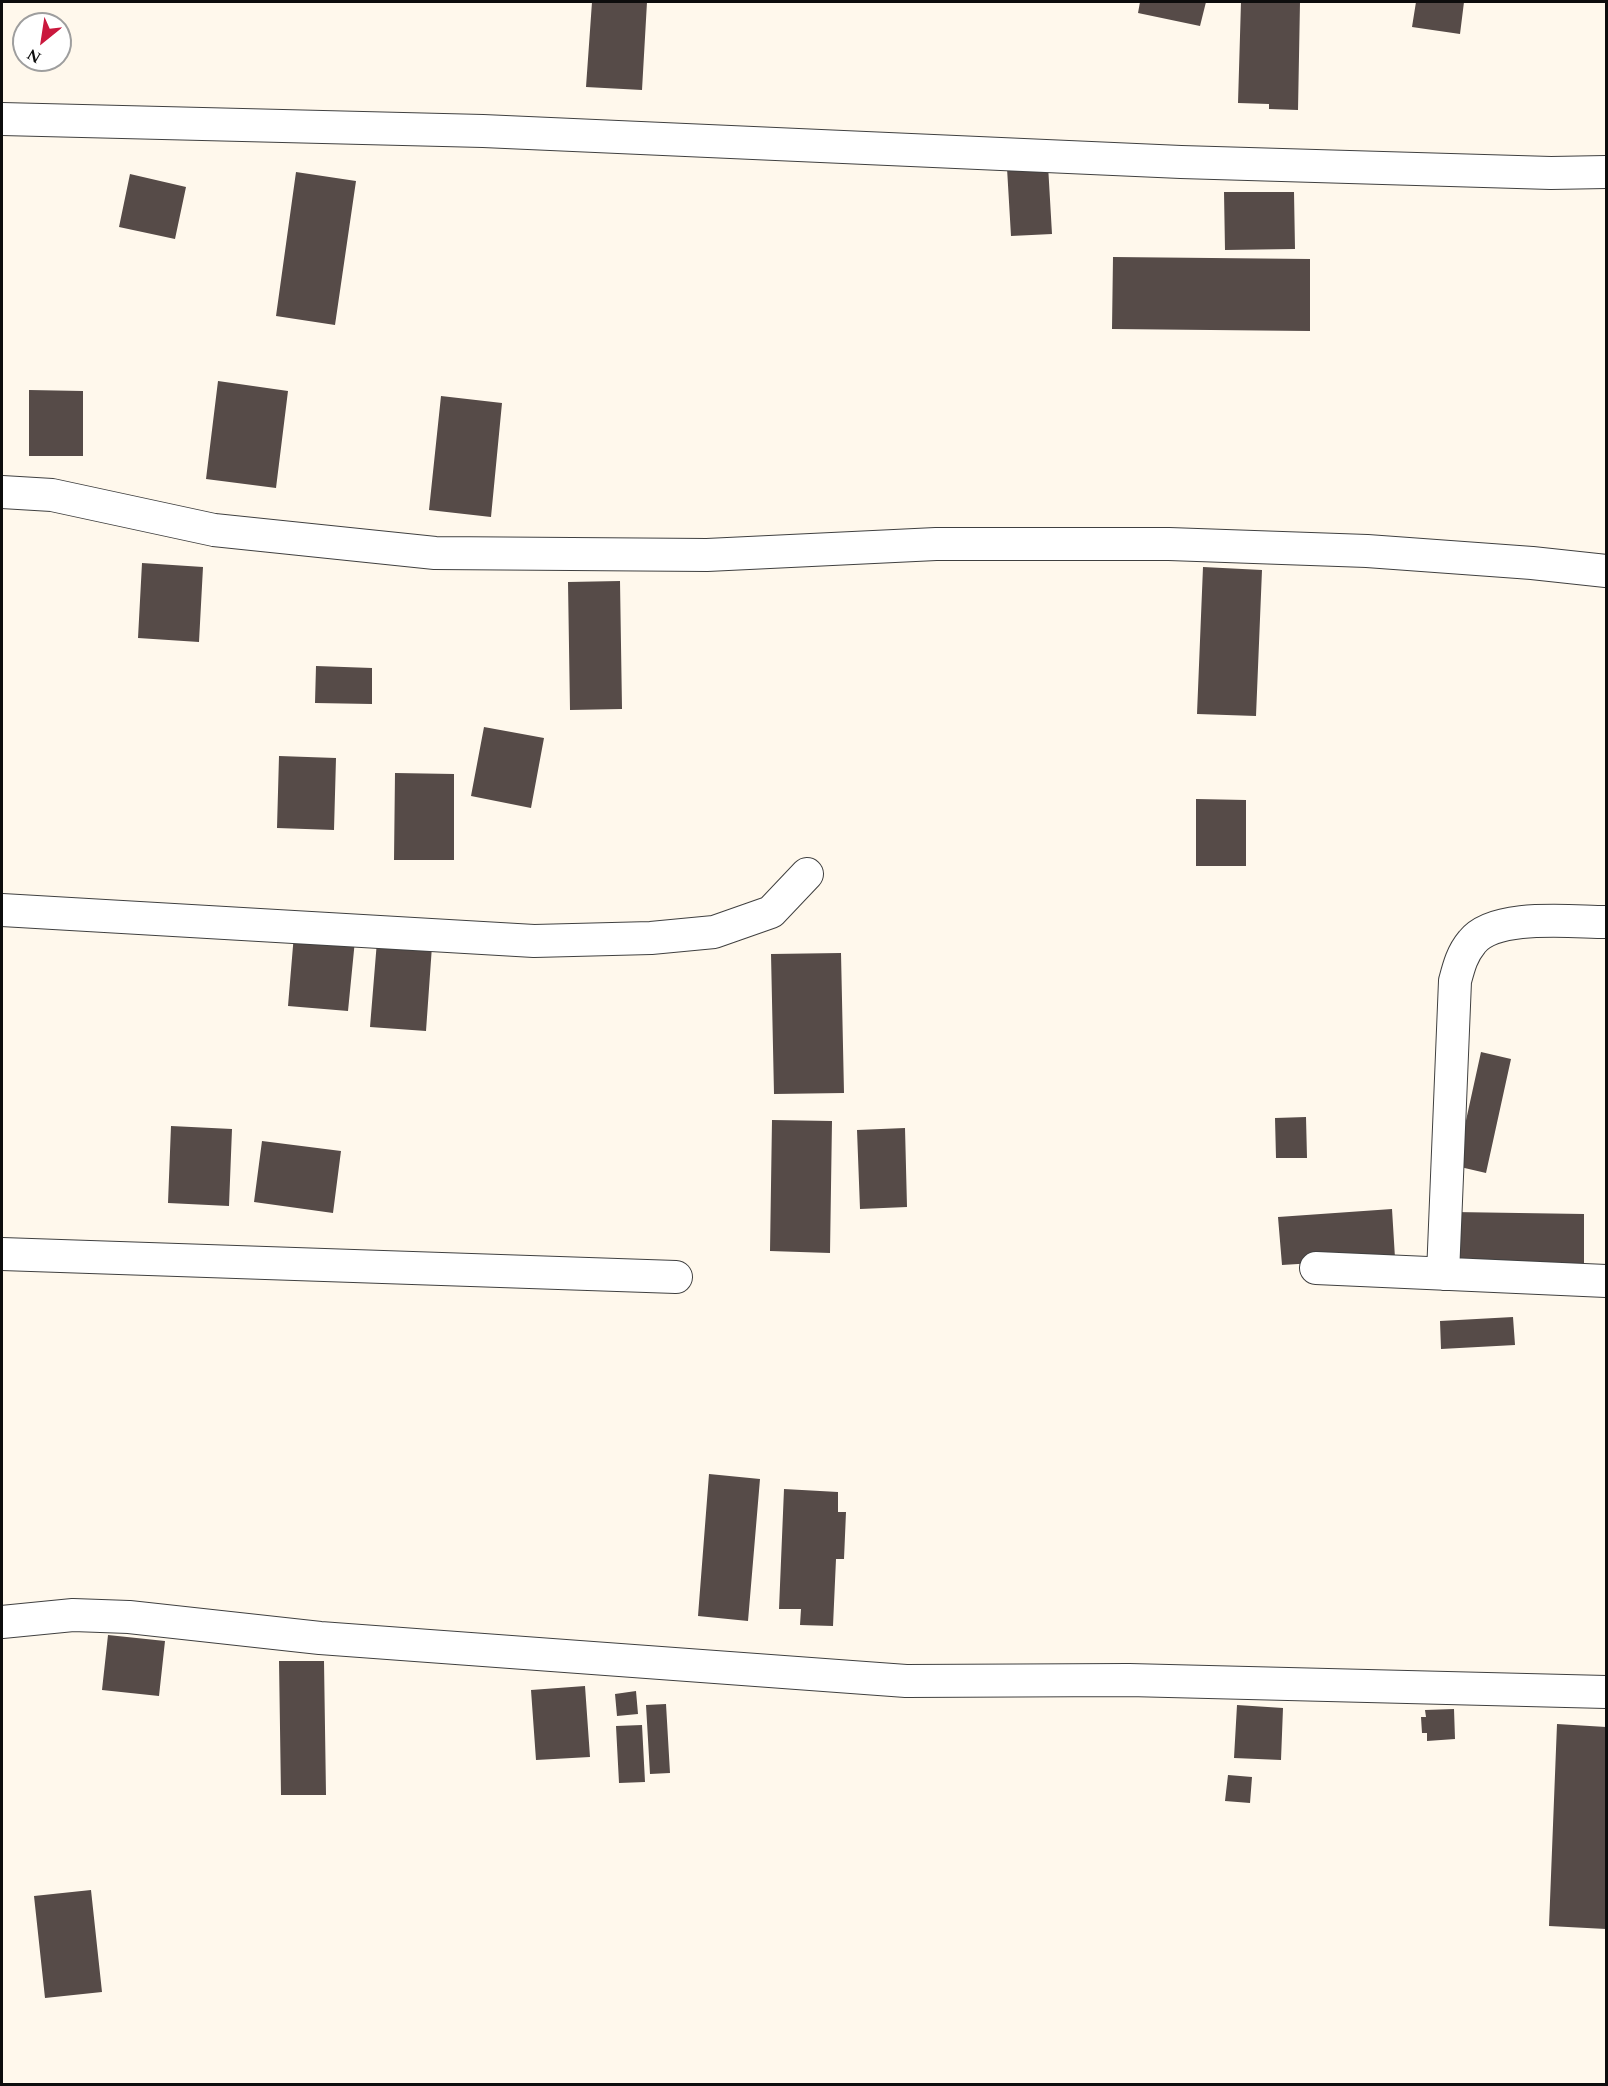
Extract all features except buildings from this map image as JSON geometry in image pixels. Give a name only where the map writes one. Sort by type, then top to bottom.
[{"type":"street","points":[[2,119],[483,131],[1193,162],[1551,173],[1606,172]]},
{"type":"street","points":[[2,492],[52,495],[214,530],[435,553],[706,555],[936,544],[1169,544],[1367,551],[1532,563],[1606,571]]},
{"type":"street","points":[[2,910],[534,941],[651,938],[714,932],[771,912],[807,874]]},
{"type":"street","points":[[1443,1274],[1455,981],[1460,960],[1473,940],[1492,927],[1516,922],[1606,922]]},
{"type":"street","points":[[2,1254],[676,1277]]},
{"type":"street","points":[[1316,1268],[1606,1281]]},
{"type":"street","points":[[2,1622],[73,1615],[129,1617],[320,1638],[906,1681],[1129,1680],[1606,1692]]}]
